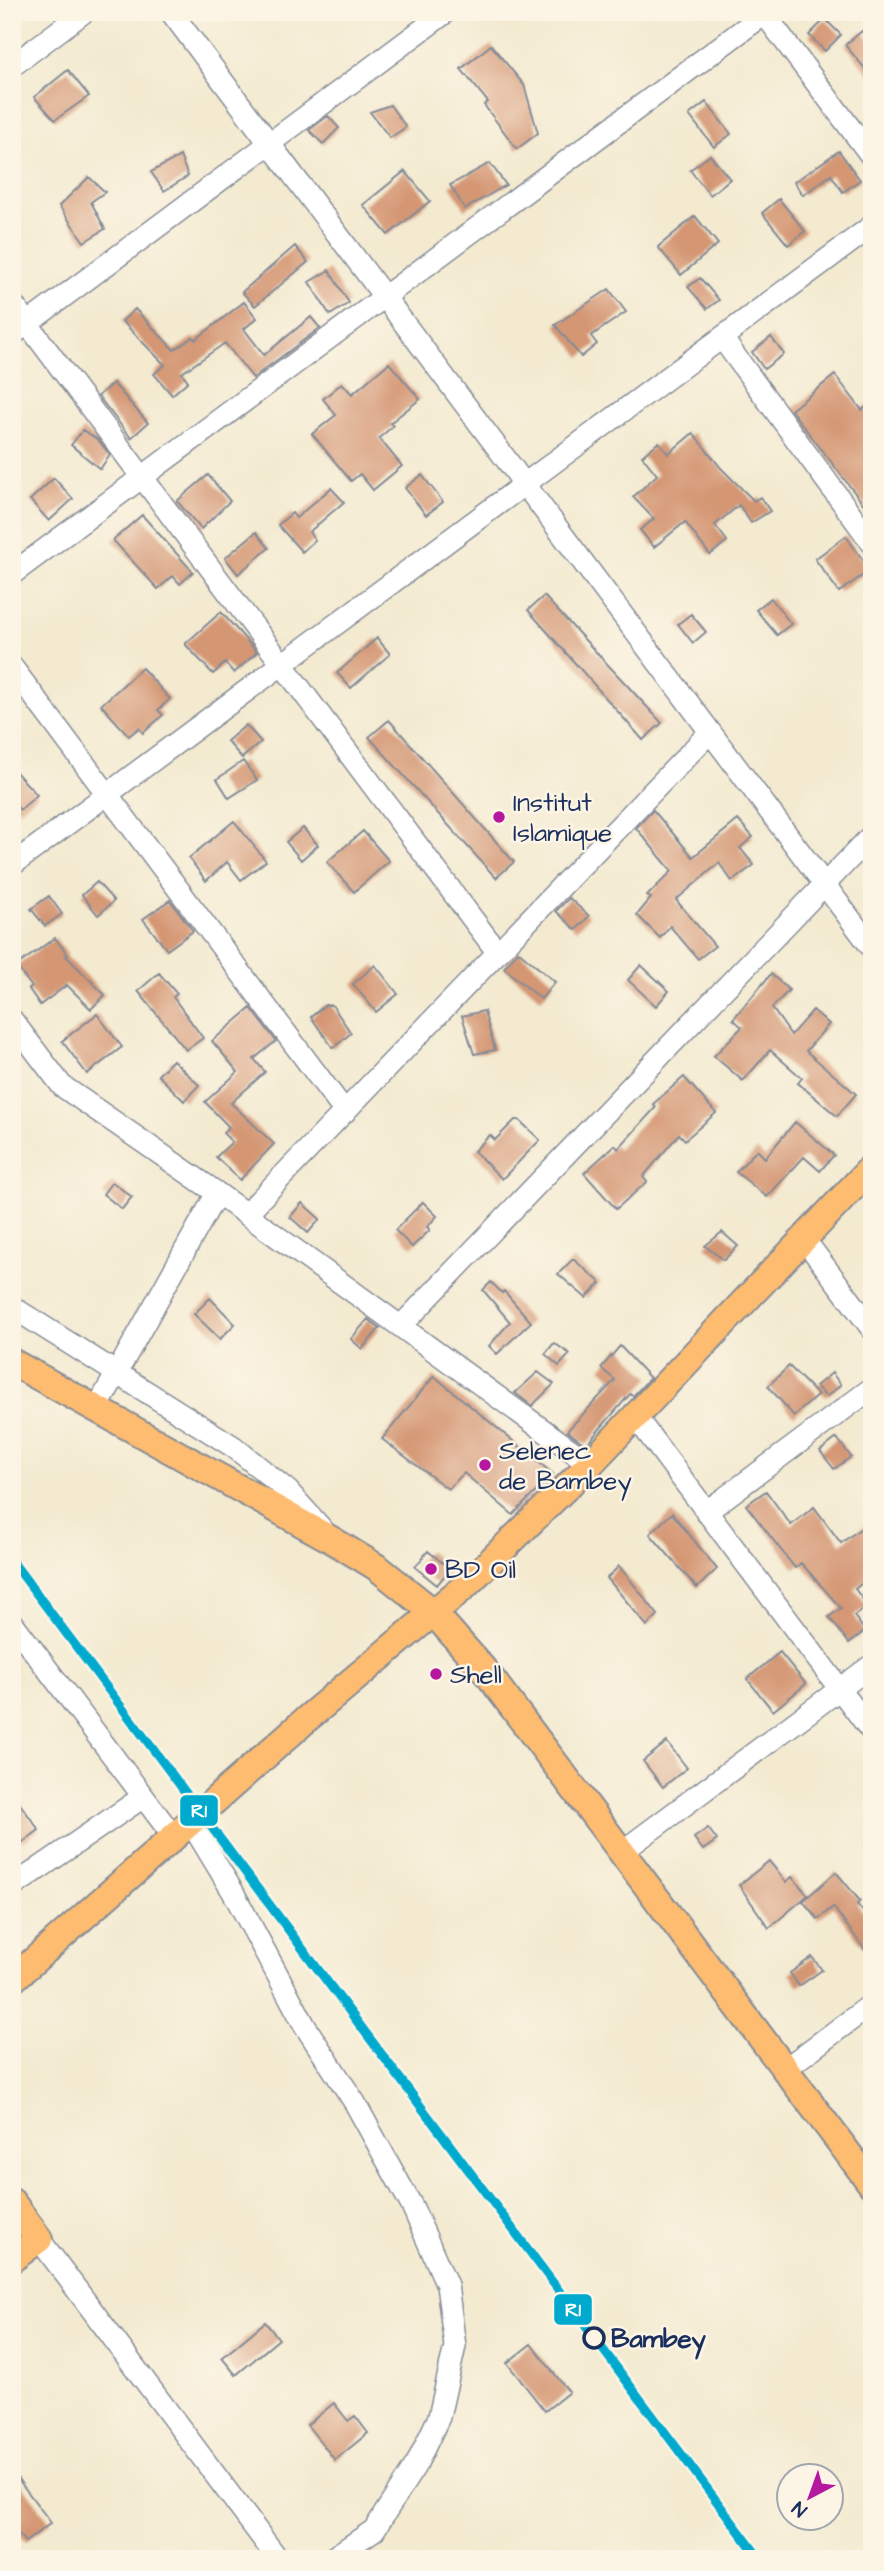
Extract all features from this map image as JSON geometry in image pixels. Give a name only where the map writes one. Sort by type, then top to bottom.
[{"type":"main road","points":[[12,1980],[433,1612],[590,1464],[872,1167]]},
{"type":"main road","points":[[12,1362],[332,1540],[378,1568],[433,1612],[490,1677],[872,2185]]},
{"type":"main road","points":[[12,2202],[39,2239],[12,2259]]},
{"type":"street","points":[[12,66],[84,12]]},
{"type":"street","points":[[171,12],[872,948]]},
{"type":"street","points":[[20,329],[446,12]]},
{"type":"street","points":[[12,574],[765,13],[872,157]]},
{"type":"street","points":[[12,866],[872,226]]},
{"type":"street","points":[[12,303],[20,329],[142,477],[498,953]]},
{"type":"street","points":[[722,338],[872,544]]},
{"type":"street","points":[[12,667],[345,1112]]},
{"type":"street","points":[[246,1214],[710,732]]},
{"type":"street","points":[[401,1326],[872,835]]},
{"type":"street","points":[[12,1020],[62,1086],[217,1193],[590,1464]]},
{"type":"street","points":[[96,1410],[217,1193]]},
{"type":"street","points":[[804,1238],[872,1329]]},
{"type":"street","points":[[12,1307],[234,1447],[288,1491],[332,1540]]},
{"type":"street","points":[[706,1511],[872,1388]]},
{"type":"street","points":[[635,1416],[872,1732]]},
{"type":"street","points":[[12,1622],[143,1797],[182,1829],[233,1892],[305,2026],[355,2104],[413,2208],[447,2285],[455,2346],[439,2417],[416,2463],[374,2530],[331,2559]]},
{"type":"street","points":[[623,1851],[872,1665]]},
{"type":"street","points":[[12,1887],[143,1797]]},
{"type":"street","points":[[785,2069],[872,2004]]},
{"type":"street","points":[[39,2239],[278,2559]]},
{"type":"building","points":[[825,19],[841,35],[825,51],[809,35]]},
{"type":"building","points":[[862,31],[872,42],[872,77],[845,45]]},
{"type":"building","points":[[491,45],[524,85],[538,133],[517,149],[484,105],[488,102],[461,69]]},
{"type":"building","points":[[68,70],[89,96],[55,120],[34,97]]},
{"type":"building","points":[[706,102],[731,134],[714,147],[689,115]]},
{"type":"building","points":[[390,105],[406,127],[390,138],[370,112]]},
{"type":"building","points":[[328,116],[339,128],[323,144],[309,130]]},
{"type":"building","points":[[839,151],[860,180],[843,192],[831,175],[803,195],[794,182]]},
{"type":"building","points":[[710,155],[730,179],[710,195],[690,170]]},
{"type":"building","points":[[180,156],[188,176],[164,191],[151,172]]},
{"type":"building","points":[[490,163],[506,185],[465,209],[450,185]]},
{"type":"building","points":[[405,171],[430,201],[388,235],[363,205]]},
{"type":"building","points":[[89,177],[105,192],[91,202],[105,229],[84,242],[59,206]]},
{"type":"building","points":[[779,199],[805,231],[788,245],[762,213]]},
{"type":"building","points":[[695,216],[718,244],[681,275],[658,247]]},
{"type":"building","points":[[295,246],[308,262],[255,306],[242,292]]},
{"type":"building","points":[[329,270],[349,303],[330,315],[309,282]]},
{"type":"building","points":[[700,278],[719,300],[707,309],[688,287]]},
{"type":"building","points":[[609,289],[626,312],[591,336],[597,344],[581,357],[555,325]]},
{"type":"building","points":[[244,302],[257,318],[244,329],[264,355],[311,317],[320,328],[253,378],[225,343],[182,373],[188,381],[172,395],[154,374],[165,365],[122,321],[135,309],[174,350],[193,337],[195,340]]},
{"type":"building","points":[[771,337],[784,354],[764,369],[752,352]]},
{"type":"building","points":[[389,363],[420,399],[390,423],[393,426],[379,438],[402,466],[373,490],[360,474],[351,481],[312,434],[336,415],[323,399],[342,383],[352,394]]},
{"type":"building","points":[[835,375],[862,410],[872,402],[872,515],[791,410]]},
{"type":"building","points":[[113,383],[148,423],[131,438],[98,396]]},
{"type":"building","points":[[83,430],[98,440],[110,455],[100,469],[71,445]]},
{"type":"building","points":[[693,433],[721,468],[754,501],[760,497],[770,511],[751,523],[739,505],[715,525],[727,541],[710,555],[685,522],[654,547],[640,530],[654,519],[633,497],[657,475],[642,456],[659,442],[668,454]]},
{"type":"building","points":[[208,475],[230,501],[201,529],[177,501]]},
{"type":"building","points":[[422,475],[443,502],[426,515],[405,488]]},
{"type":"building","points":[[54,478],[73,499],[49,521],[30,500]]},
{"type":"building","points":[[331,488],[344,502],[309,532],[315,540],[302,552],[278,525],[292,513],[296,518]]},
{"type":"building","points":[[142,515],[193,572],[180,584],[173,576],[158,589],[113,540]]},
{"type":"building","points":[[256,532],[269,548],[238,574],[225,558]]},
{"type":"building","points":[[846,536],[870,570],[839,592],[815,559]]},
{"type":"building","points":[[544,596],[662,723],[643,740],[528,610]]},
{"type":"building","points":[[771,598],[791,624],[777,635],[756,610]]},
{"type":"building","points":[[221,612],[257,652],[234,673],[225,663],[213,674],[185,644]]},
{"type":"building","points":[[691,614],[706,632],[693,643],[678,624]]},
{"type":"building","points":[[377,638],[390,654],[351,688],[337,673]]},
{"type":"building","points":[[142,668],[170,699],[158,710],[163,715],[143,733],[139,728],[129,736],[101,705]]},
{"type":"building","points":[[389,720],[514,862],[496,878],[369,737]]},
{"type":"building","points":[[246,725],[261,742],[242,758],[227,741]]},
{"type":"building","points":[[243,761],[257,780],[229,798],[217,779]]},
{"type":"building","points":[[12,768],[37,795],[20,810],[12,802]]},
{"type":"building","points":[[653,810],[693,857],[738,820],[753,837],[740,848],[754,865],[732,881],[719,863],[676,900],[715,946],[698,959],[670,926],[660,938],[637,915],[651,898],[647,896],[672,871],[636,828]]},
{"type":"building","points":[[234,821],[266,861],[241,880],[227,862],[206,881],[189,858]]},
{"type":"building","points":[[303,828],[318,845],[301,860],[286,842]]},
{"type":"building","points":[[363,831],[389,861],[354,892],[327,862]]},
{"type":"building","points":[[97,882],[114,901],[98,915],[82,895]]},
{"type":"building","points":[[49,896],[62,914],[45,926],[31,909]]},
{"type":"building","points":[[569,898],[589,916],[576,930],[556,911]]},
{"type":"building","points":[[170,900],[193,931],[167,950],[143,919]]},
{"type":"building","points":[[55,938],[68,955],[66,956],[105,995],[91,1009],[67,985],[40,1005],[29,989],[32,987],[16,966]]},
{"type":"building","points":[[518,951],[555,982],[541,999],[504,968]]},
{"type":"building","points":[[375,965],[398,994],[376,1012],[353,984]]},
{"type":"building","points":[[641,965],[669,991],[656,1006],[628,980]]},
{"type":"building","points":[[159,973],[177,994],[173,997],[203,1038],[186,1050],[138,991]]},
{"type":"building","points":[[771,974],[789,990],[772,1008],[791,1035],[813,1010],[829,1024],[806,1051],[856,1094],[837,1116],[798,1083],[802,1078],[770,1050],[743,1081],[714,1056],[742,1027],[733,1019]]},
{"type":"building","points":[[325,1005],[332,1005],[351,1033],[333,1048],[311,1017]]},
{"type":"building","points":[[251,1008],[276,1041],[254,1059],[265,1072],[231,1103],[274,1144],[240,1180],[216,1157],[232,1142],[223,1133],[229,1127],[205,1102],[238,1072],[212,1041]]},
{"type":"building","points":[[484,1011],[495,1050],[474,1054],[462,1016]]},
{"type":"building","points":[[97,1014],[122,1047],[87,1074],[62,1041]]},
{"type":"building","points":[[173,1060],[199,1085],[184,1101],[158,1075]]},
{"type":"building","points":[[684,1077],[716,1113],[685,1140],[679,1134],[643,1177],[647,1182],[616,1209],[584,1173],[615,1145],[618,1149],[656,1107],[653,1104]]},
{"type":"building","points":[[515,1120],[519,1120],[540,1140],[502,1179],[474,1151],[490,1135],[495,1140]]},
{"type":"building","points":[[795,1122],[834,1155],[820,1171],[804,1157],[767,1197],[736,1172],[757,1150],[765,1158]]},
{"type":"building","points":[[112,1182],[132,1197],[122,1209],[103,1194]]},
{"type":"building","points":[[423,1202],[437,1216],[427,1227],[430,1230],[412,1247],[395,1230]]},
{"type":"building","points":[[302,1203],[320,1219],[308,1233],[290,1217]]},
{"type":"building","points":[[722,1232],[738,1246],[724,1260],[705,1246]]},
{"type":"building","points":[[573,1259],[601,1283],[586,1298],[558,1274]]},
{"type":"building","points":[[491,1282],[502,1293],[504,1291],[531,1322],[497,1354],[489,1346],[510,1322],[483,1290]]},
{"type":"building","points":[[210,1298],[235,1324],[220,1339],[194,1314]]},
{"type":"building","points":[[368,1319],[380,1328],[362,1349],[351,1339]]},
{"type":"building","points":[[554,1343],[570,1354],[559,1366],[545,1354]]},
{"type":"building","points":[[620,1346],[650,1378],[633,1396],[630,1394],[586,1445],[567,1431],[615,1380],[601,1368]]},
{"type":"building","points":[[789,1366],[818,1395],[794,1416],[768,1386]]},
{"type":"building","points":[[538,1372],[554,1384],[532,1406],[515,1393]]},
{"type":"building","points":[[832,1373],[841,1385],[826,1397],[816,1386]]},
{"type":"building","points":[[434,1376],[553,1474],[513,1515],[464,1473],[448,1489],[382,1439]]},
{"type":"building","points":[[837,1438],[851,1457],[834,1469],[820,1451]]},
{"type":"building","points":[[766,1491],[791,1525],[814,1507],[841,1543],[872,1520],[872,1575],[855,1589],[868,1606],[854,1616],[865,1631],[849,1643],[829,1617],[841,1608],[801,1563],[795,1568],[746,1505]]},
{"type":"building","points":[[672,1513],[717,1569],[697,1588],[650,1534]]},
{"type":"building","points":[[428,1551],[450,1569],[437,1585],[415,1567]]},
{"type":"building","points":[[619,1566],[658,1615],[647,1626],[607,1578]]},
{"type":"building","points":[[780,1652],[806,1684],[773,1711],[747,1679]]},
{"type":"building","points":[[667,1742],[687,1768],[663,1787],[643,1761]]},
{"type":"building","points":[[12,1793],[39,1830],[23,1842],[12,1827]]},
{"type":"building","points":[[708,1828],[717,1840],[703,1850],[694,1838]]},
{"type":"building","points":[[769,1861],[786,1882],[792,1877],[808,1895],[769,1928],[739,1885]]},
{"type":"building","points":[[836,1872],[860,1901],[857,1904],[872,1923],[872,1959],[833,1907],[818,1919],[803,1901]]},
{"type":"building","points":[[812,1957],[822,1970],[799,1986],[790,1973]]},
{"type":"building","points":[[265,2322],[279,2339],[236,2375],[222,2358]]},
{"type":"building","points":[[531,2344],[569,2392],[545,2411],[507,2363]]},
{"type":"building","points":[[334,2403],[348,2421],[355,2416],[368,2433],[335,2460],[307,2425]]},
{"type":"building","points":[[12,2471],[51,2523],[25,2542],[12,2525]]},
{"type":"transit line","name":"R1","points":[[12,1561],[760,2559]]},
{"type":"place","name":"Institut Islamique","points":[[499,817]]},
{"type":"place","name":"Selenec de Bambey","points":[[485,1465]]},
{"type":"place","name":"BD Oil","points":[[431,1569]]},
{"type":"place","name":"Shell","points":[[436,1674]]},
{"type":"place","name":"Bambey","points":[[594,2338]]}]
